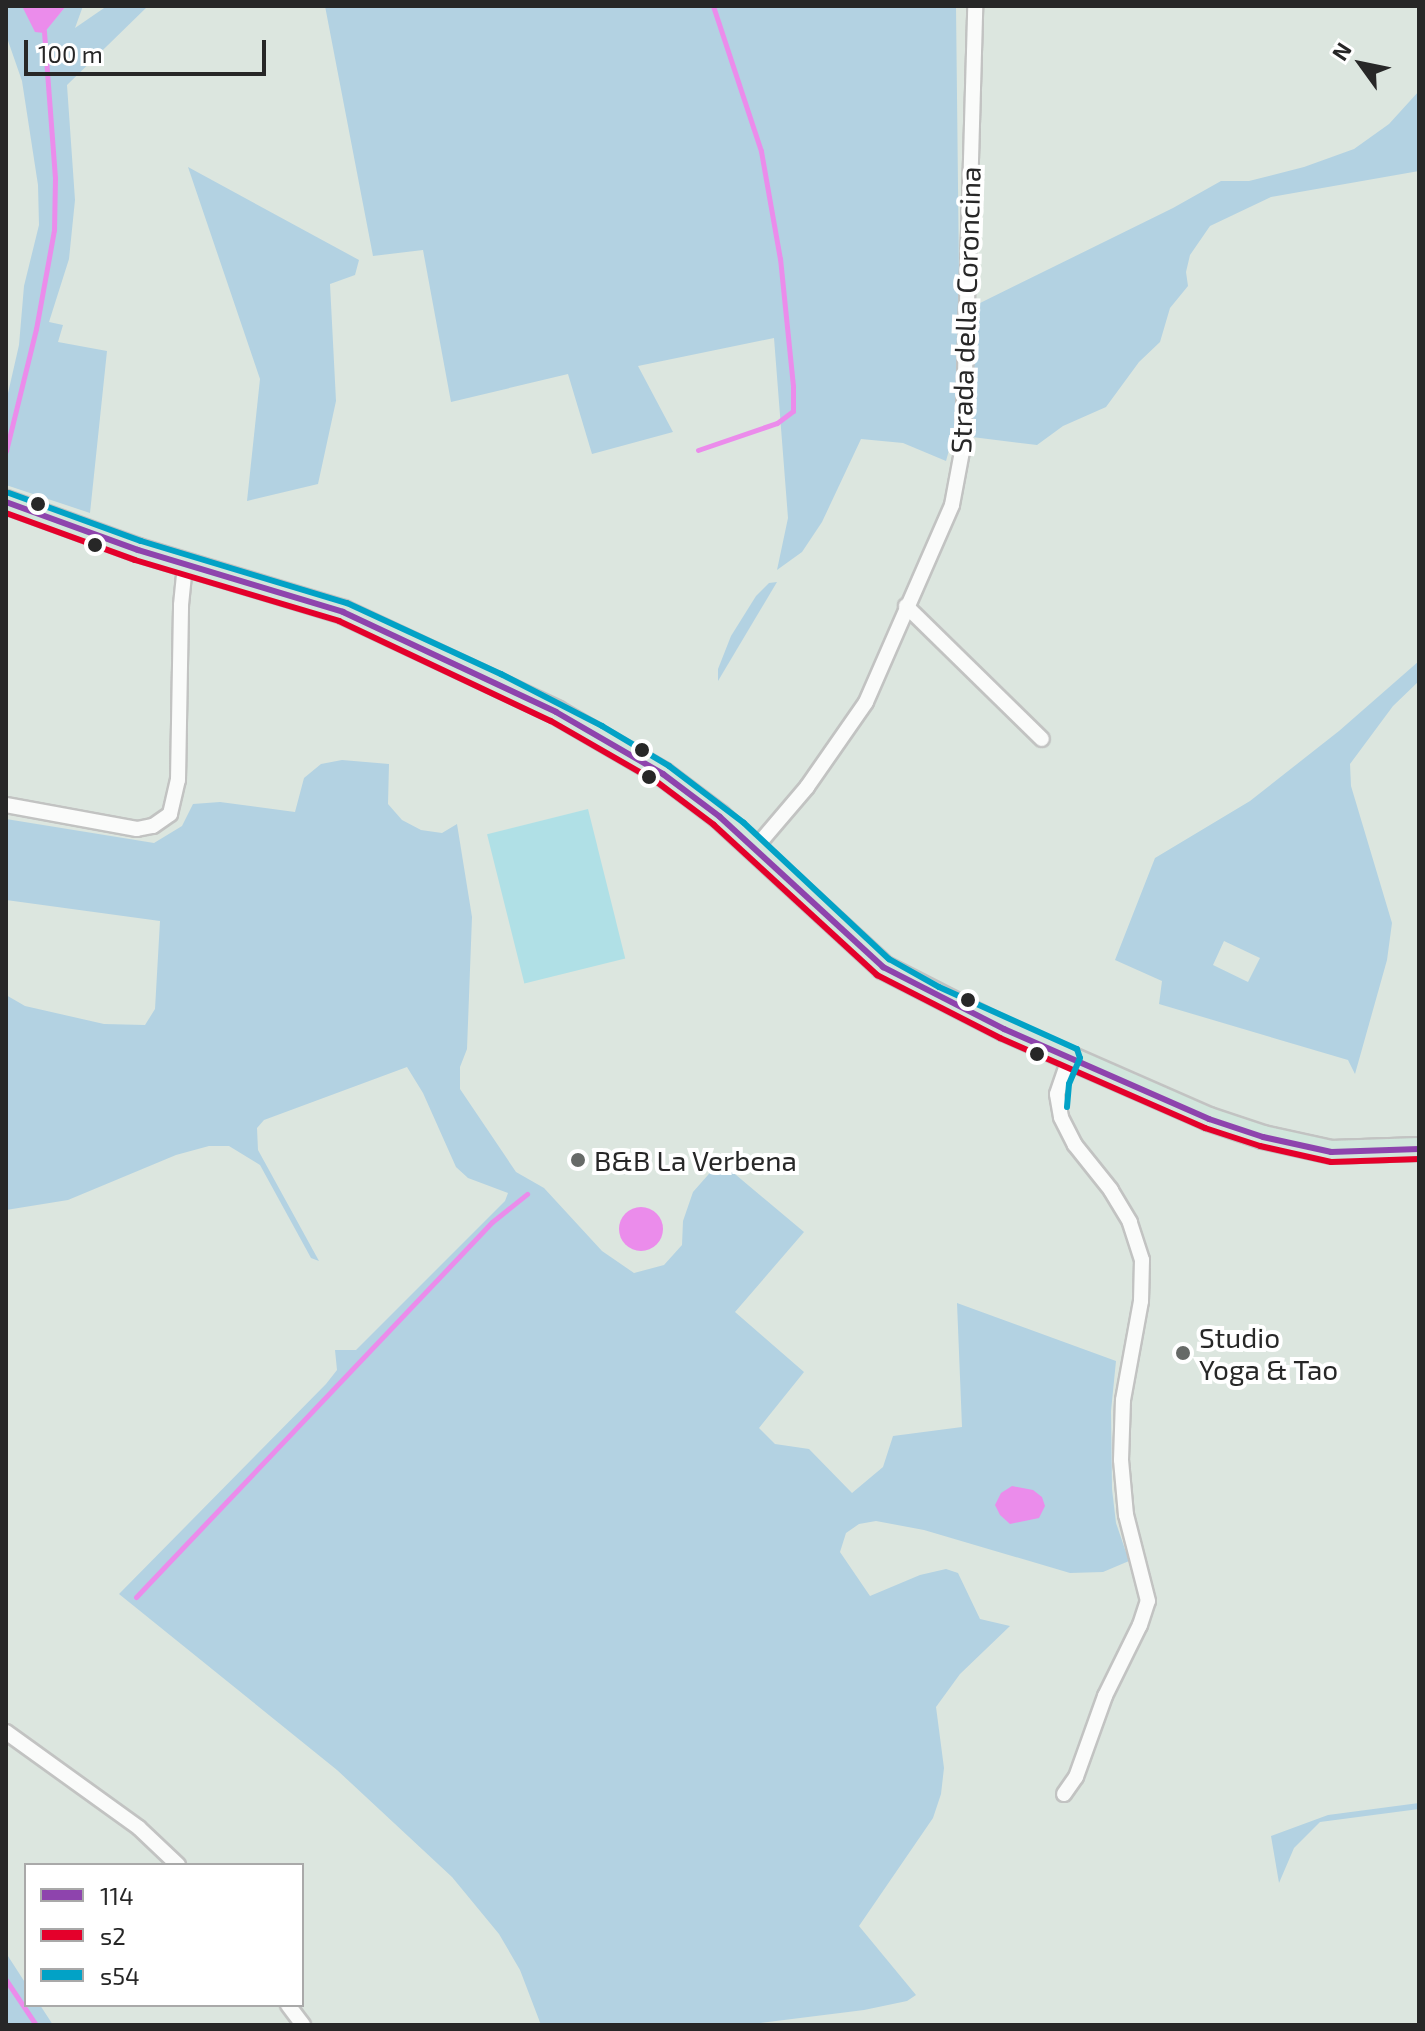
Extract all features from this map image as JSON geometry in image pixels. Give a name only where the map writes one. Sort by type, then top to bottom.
[{"type":"main road","points":[[6,502],[185,565],[343,612],[511,690],[663,774],[756,847],[883,967],[934,996],[1209,1119],[1289,1145],[1347,1153],[1419,1149]]},
{"type":"street","name":"Strada della Coroncina","points":[[756,847],[807,787],[866,702],[952,505],[963,446],[975,6]]},
{"type":"street","points":[[6,805],[137,829],[153,826],[172,810],[178,780],[181,605],[185,565]]},
{"type":"street","points":[[906,606],[1042,739]]},
{"type":"street","points":[[1064,1794],[1079,1771],[1096,1718],[1148,1601],[1126,1515],[1121,1460],[1123,1400],[1141,1301],[1142,1260],[1123,1211],[1080,1152],[1061,1117],[1057,1094],[1070,1057]]},
{"type":"street","points":[[6,1732],[139,1828],[176,1863]]},
{"type":"street","points":[[290,2007],[303,2025]]},
{"type":"shaded area","points":[[6,6],[22,6],[43,33],[66,6],[83,6],[75,28],[107,6],[148,6],[67,85],[75,200],[69,259],[49,322],[63,325],[58,342],[107,351],[90,513],[6,485],[6,402],[19,345],[24,286],[39,225],[38,185],[22,81],[6,35]]},
{"type":"shaded area","points":[[22,6],[66,6],[44,33],[35,32]]},
{"type":"shaded area","points":[[325,6],[956,6],[960,364],[953,436],[946,461],[903,443],[861,439],[822,522],[802,552],[777,570],[788,518],[774,338],[638,366],[673,432],[592,454],[568,374],[451,402],[423,250],[373,256]]},
{"type":"shaded area","points":[[1419,91],[1419,171],[1271,197],[1210,226],[1190,255],[1186,272],[1188,286],[1170,308],[1160,342],[1139,362],[1106,407],[1063,426],[1037,445],[972,437],[974,306],[1173,208],[1221,181],[1249,181],[1304,167],[1354,149],[1389,124]]},
{"type":"shaded area","points":[[188,167],[359,260],[355,275],[330,284],[336,401],[318,484],[247,501],[260,379]]},
{"type":"shaded area","points":[[777,582],[718,681],[718,669],[731,636],[756,596],[769,583]]},
{"type":"shaded area","points":[[1419,661],[1419,681],[1393,706],[1350,764],[1351,786],[1392,923],[1387,960],[1355,1074],[1348,1060],[1159,1004],[1162,981],[1115,960],[1155,858],[1250,801],[1339,731]],"holes":[[[1224,941],[1260,958],[1248,982],[1213,965]]]},
{"type":"shaded area","points":[[342,760],[389,764],[388,804],[402,820],[421,830],[442,833],[457,824],[472,917],[467,1049],[460,1067],[460,1089],[516,1172],[544,1188],[602,1251],[634,1273],[664,1265],[682,1245],[683,1221],[693,1192],[715,1167],[723,1164],[804,1232],[735,1312],[804,1372],[759,1428],[775,1444],[809,1449],[852,1493],[883,1467],[893,1436],[962,1427],[957,1303],[1116,1361],[1111,1411],[1112,1489],[1116,1523],[1129,1561],[1103,1572],[1070,1573],[924,1530],[876,1521],[859,1524],[846,1533],[840,1552],[870,1596],[920,1575],[946,1569],[958,1573],[980,1619],[1010,1626],[960,1674],[936,1707],[944,1768],[941,1794],[933,1818],[859,1926],[916,1995],[907,2001],[864,2010],[745,2025],[541,2025],[520,1970],[499,1934],[452,1877],[337,1770],[119,1594],[326,1384],[337,1370],[335,1350],[356,1350],[505,1201],[508,1193],[468,1178],[456,1167],[423,1093],[407,1067],[264,1120],[257,1128],[258,1150],[319,1261],[311,1258],[260,1165],[229,1146],[209,1146],[176,1155],[68,1200],[6,1210],[6,995],[25,1006],[104,1024],[145,1025],[155,1009],[160,921],[6,900],[6,819],[154,843],[182,826],[193,804],[220,802],[295,812],[304,778],[321,764]]},
{"type":"shaded area","points":[[588,809],[625,958],[524,984],[487,834]]},
{"type":"shaded area","points":[[641,1207],[656,1214],[663,1229],[656,1244],[641,1251],[626,1244],[619,1229],[626,1214]]},
{"type":"shaded area","points":[[1012,1486],[1033,1490],[1042,1497],[1045,1506],[1039,1518],[1010,1524],[1000,1515],[995,1505],[1001,1493]]},
{"type":"shaded area","points":[[1419,1803],[1419,1809],[1320,1822],[1294,1848],[1279,1883],[1271,1836],[1328,1815]]},
{"type":"shaded area","points":[[6,1953],[24,1981],[24,2007],[41,2007],[53,2025],[6,2025]]},
{"type":"waterway","points":[[698,450],[777,423],[793,411],[780,259],[761,151],[713,6]]},
{"type":"waterway","points":[[6,451],[36,329],[54,230],[55,178],[44,30]]},
{"type":"waterway","points":[[136,1597],[492,1222],[527,1194]]},
{"type":"waterway","points":[[6,1980],[36,2025]]},
{"type":"transit line","name":"s54","points":[[9,493],[141,541],[347,603],[501,674],[602,726],[669,766],[744,823],[889,959],[939,987],[1077,1049],[1080,1058],[1069,1084],[1067,1107]]},
{"type":"transit line","name":"114","points":[[6,502],[138,550],[343,612],[556,712],[663,774],[720,817],[883,967],[1004,1029],[1209,1119],[1263,1137],[1331,1152],[1419,1149]]},
{"type":"transit line","name":"s2","points":[[6,513],[135,560],[339,621],[551,721],[657,782],[714,825],[877,975],[1000,1038],[1205,1128],[1260,1146],[1331,1162],[1419,1159]]},
{"type":"place","name":"B&B La Verbena","points":[[578,1160]]},
{"type":"place","name":"Studio Yoga & Tao","points":[[1183,1353]]}]
